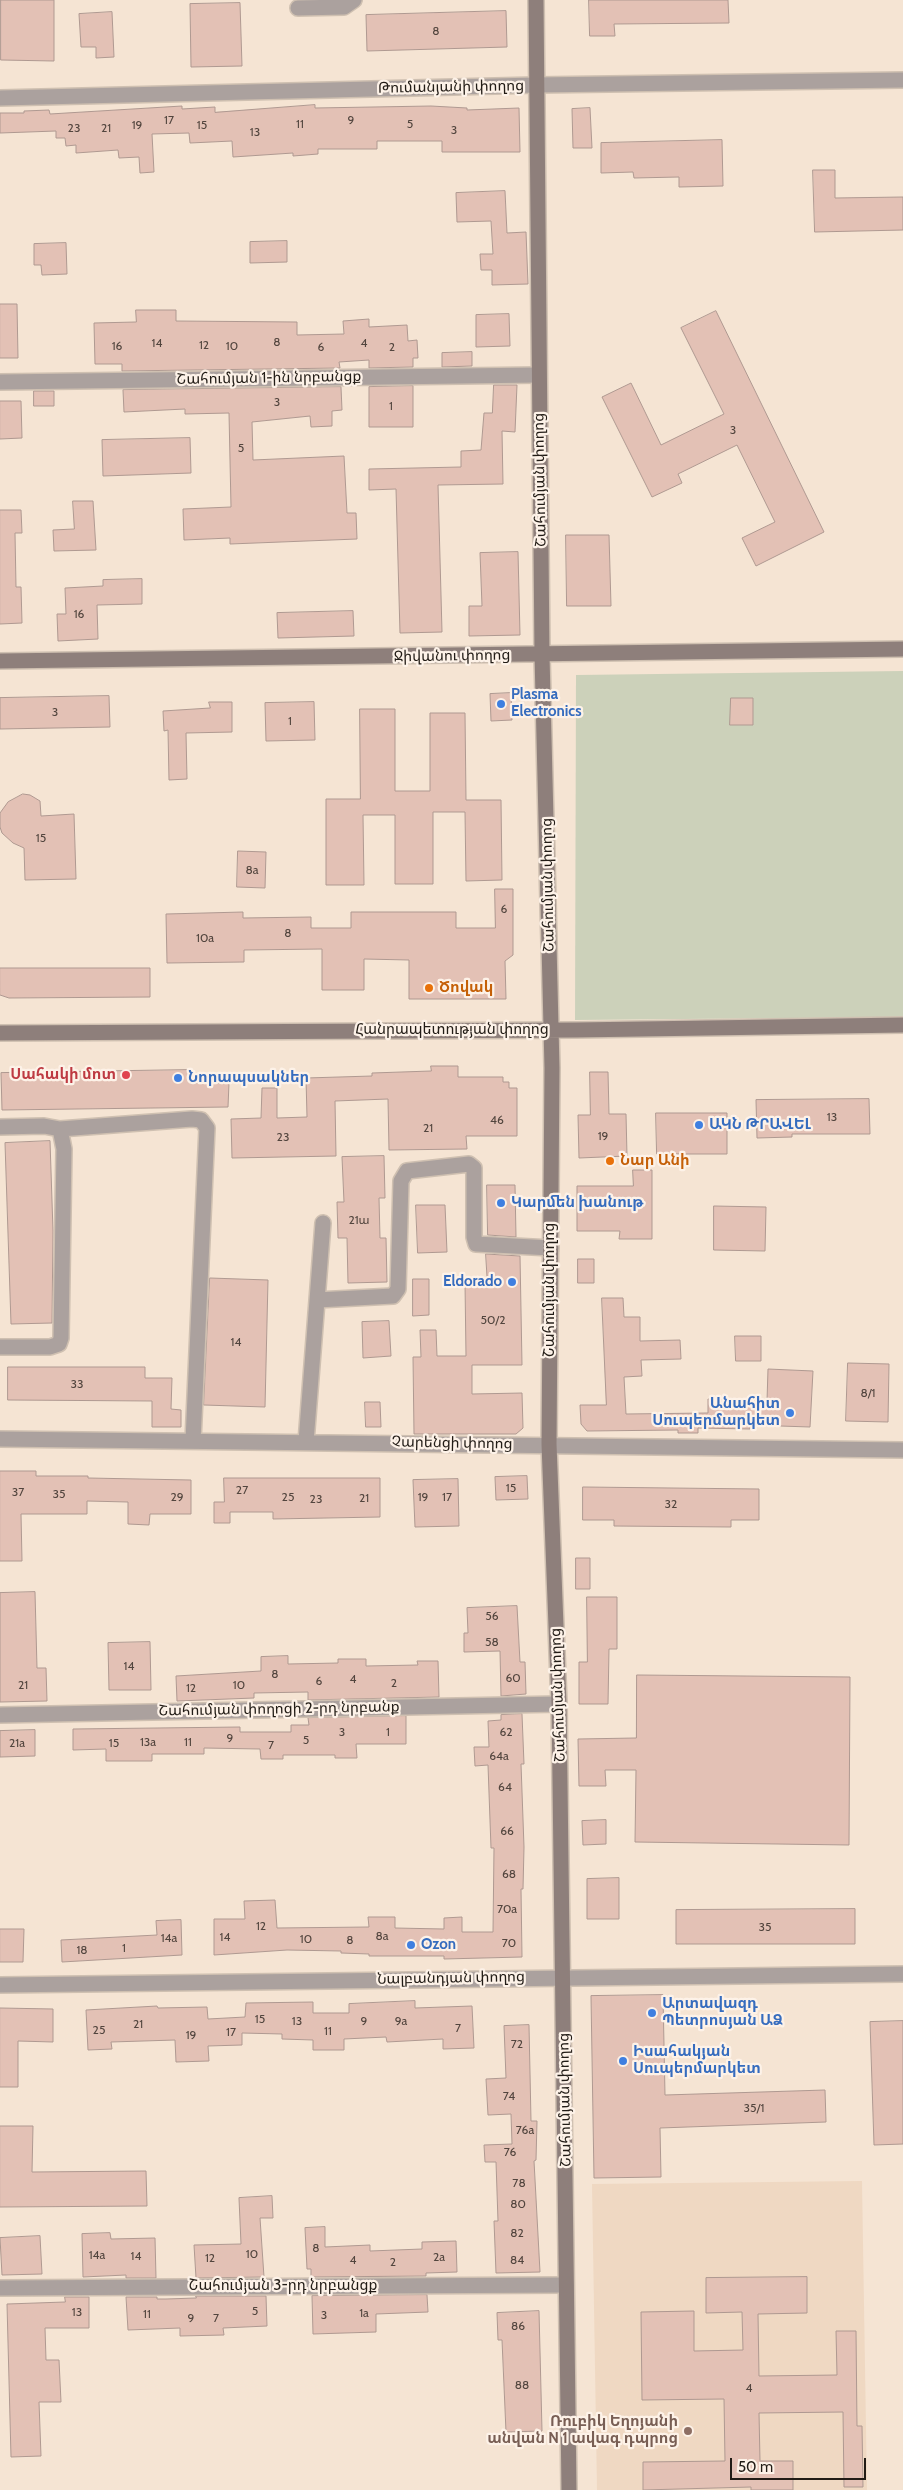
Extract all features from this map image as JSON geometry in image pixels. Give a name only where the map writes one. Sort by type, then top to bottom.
[{"type":"street","points":[[298,8],[344,8],[354,0]]},
{"type":"street","name":"Շահումյան փողոց","points":[[536,0],[542,655],[551,1030],[550,1444],[559,1704],[564,1977],[569,2490]]},
{"type":"street","name":"Թումանյանի փողոց","points":[[0,98],[536,85],[903,80]]},
{"type":"street","name":"Շահումյան 1-ին նրբանցք","points":[[0,382],[538,375]]},
{"type":"street","name":"Ջիվանու փողոց","points":[[0,661],[903,649]]},
{"type":"street","name":"Հանրապետության փողոց","points":[[0,1033],[551,1030],[903,1025]]},
{"type":"street","points":[[0,1127],[44,1126],[60,1128],[201,1120],[207,1128],[192,1440]]},
{"type":"street","points":[[0,1347],[50,1347],[59,1344],[61,1338],[64,1149],[60,1128]]},
{"type":"street","points":[[317,1300],[394,1296],[398,1290],[401,1181],[407,1171],[469,1164],[474,1168],[474,1237],[476,1244],[551,1248]]},
{"type":"street","points":[[306,1442],[323,1223]]},
{"type":"street","name":"Չարենցի փողոց","points":[[0,1439],[550,1444],[903,1450]]},
{"type":"street","name":"Շահումյան փողոցի 2-րդ նրբանք","points":[[0,1715],[559,1704]]},
{"type":"street","name":"Նալբանդյան փողոց","points":[[0,1985],[903,1974]]},
{"type":"street","name":"Շահումյան 3-րդ նրբանցք","points":[[0,2288],[566,2285]]},
{"type":"shaded area","points":[[862,2181],[867,2490],[597,2490],[592,2184]]},
{"type":"green space","points":[[903,671],[903,1017],[575,1020],[576,675]]},
{"type":"building","points":[[1,0],[54,0],[54,61],[1,60]]},
{"type":"building","points":[[589,0],[728,0],[729,23],[614,24],[615,36],[590,36]]},
{"type":"building","points":[[240,3],[242,66],[191,67],[190,4]]},
{"type":"building","points":[[506,11],[507,47],[367,51],[366,15]]},
{"type":"building","points":[[112,12],[114,57],[96,58],[96,47],[81,47],[79,14]]},
{"type":"building","points":[[315,105],[315,108],[431,106],[467,108],[467,110],[519,108],[520,152],[442,152],[442,141],[377,141],[377,149],[318,149],[318,154],[293,156],[293,153],[233,157],[232,141],[190,143],[189,133],[152,134],[154,172],[140,173],[139,157],[119,158],[118,150],[76,153],[76,145],[66,146],[65,138],[56,138],[56,131],[0,133],[0,113],[49,110],[50,114],[182,106],[182,109],[215,107],[215,112]]},
{"type":"building","points":[[590,108],[592,148],[573,148],[572,109]]},
{"type":"building","points":[[722,140],[723,186],[679,187],[679,177],[634,178],[633,172],[601,173],[601,143]]},
{"type":"building","points":[[813,170],[835,170],[835,198],[903,197],[903,230],[815,232]]},
{"type":"building","points":[[505,191],[507,233],[526,232],[528,284],[492,285],[492,270],[481,270],[480,254],[493,254],[491,221],[457,222],[456,193]]},
{"type":"building","points":[[287,241],[287,262],[250,263],[250,242]]},
{"type":"building","points":[[66,243],[67,274],[42,275],[41,265],[34,265],[34,244]]},
{"type":"building","points":[[0,304],[17,304],[18,358],[0,358]]},
{"type":"building","points":[[136,310],[176,310],[176,321],[297,322],[297,335],[344,334],[343,321],[369,319],[369,327],[407,325],[408,341],[417,340],[418,358],[413,358],[413,367],[369,368],[369,360],[339,362],[340,368],[122,371],[122,364],[95,364],[94,323],[136,322]]},
{"type":"building","points":[[716,311],[824,532],[756,566],[742,538],[775,522],[737,445],[678,474],[682,483],[652,497],[602,397],[631,383],[661,445],[724,414],[681,328]]},
{"type":"building","points":[[509,314],[510,346],[476,347],[476,315]]},
{"type":"building","points":[[472,352],[472,366],[442,367],[442,353]]},
{"type":"building","points":[[494,385],[517,385],[515,432],[502,431],[503,484],[438,485],[442,632],[400,633],[396,489],[369,490],[369,469],[461,467],[461,451],[481,450],[484,413],[492,413]]},
{"type":"building","points":[[413,386],[413,427],[369,427],[369,387]]},
{"type":"building","points":[[341,387],[342,410],[332,411],[332,426],[311,427],[310,416],[252,422],[253,460],[344,456],[347,513],[356,513],[357,539],[230,544],[230,538],[184,540],[183,509],[231,507],[229,413],[185,414],[185,409],[124,412],[123,390]]},
{"type":"building","points":[[34,391],[54,391],[54,406],[34,406]]},
{"type":"building","points":[[0,401],[21,401],[22,438],[0,439]]},
{"type":"building","points":[[190,438],[191,473],[103,476],[102,440]]},
{"type":"building","points":[[73,501],[93,501],[96,550],[54,551],[53,530],[74,529]]},
{"type":"building","points":[[0,510],[21,510],[22,533],[15,533],[16,587],[21,587],[22,623],[0,624]]},
{"type":"building","points":[[566,535],[609,535],[611,606],[567,606]]},
{"type":"building","points":[[518,552],[520,635],[469,636],[469,606],[482,606],[480,553]]},
{"type":"building","points":[[142,579],[142,604],[97,605],[98,639],[58,641],[57,614],[66,614],[65,588],[103,586],[103,580]]},
{"type":"building","points":[[353,611],[354,636],[278,638],[277,613]]},
{"type":"building","points":[[511,693],[512,720],[491,721],[490,694]]},
{"type":"building","points":[[109,696],[110,727],[0,729],[0,698]]},
{"type":"building","points":[[731,698],[753,698],[753,725],[730,725]]},
{"type":"building","points":[[209,702],[232,702],[232,732],[186,733],[187,779],[169,780],[168,730],[164,731],[163,711],[210,708]]},
{"type":"building","points":[[314,702],[315,740],[266,741],[265,703]]},
{"type":"building","points":[[360,709],[395,709],[395,791],[430,791],[430,713],[465,713],[466,800],[501,800],[502,880],[466,881],[465,812],[433,812],[433,884],[395,884],[395,815],[363,815],[364,885],[326,885],[326,799],[360,799]]},
{"type":"building","points":[[23,794],[30,795],[40,801],[41,816],[74,814],[76,879],[25,880],[24,848],[13,843],[2,833],[0,827],[0,813],[8,802]]},
{"type":"building","points":[[238,851],[266,852],[265,888],[237,887]]},
{"type":"building","points":[[495,889],[513,889],[513,955],[505,961],[506,999],[409,999],[409,960],[364,959],[364,990],[322,990],[322,949],[244,950],[244,962],[167,963],[166,914],[243,912],[243,918],[311,917],[311,928],[351,928],[351,912],[456,912],[456,928],[495,928]]},
{"type":"building","points":[[0,968],[150,968],[150,997],[9,998],[0,995]]},
{"type":"building","points":[[431,1066],[458,1066],[458,1077],[503,1077],[503,1082],[509,1082],[509,1088],[517,1088],[517,1136],[466,1136],[467,1149],[389,1150],[388,1099],[335,1101],[336,1156],[232,1158],[231,1119],[261,1118],[262,1088],[277,1088],[277,1118],[307,1117],[306,1078],[372,1076],[372,1073],[431,1071]]},
{"type":"building","points":[[189,1070],[190,1083],[229,1083],[228,1107],[2,1110],[1,1073]]},
{"type":"building","points":[[590,1072],[608,1072],[609,1114],[626,1114],[627,1156],[579,1158],[578,1115],[590,1115]]},
{"type":"building","points":[[869,1099],[870,1134],[792,1134],[792,1137],[757,1138],[756,1100]]},
{"type":"building","points":[[656,1113],[727,1113],[727,1154],[657,1154]]},
{"type":"building","points":[[50,1141],[53,1231],[52,1323],[11,1324],[5,1143]]},
{"type":"building","points":[[384,1156],[385,1198],[379,1198],[380,1238],[386,1238],[387,1282],[348,1283],[347,1238],[338,1238],[337,1202],[344,1202],[342,1157]]},
{"type":"building","points":[[633,1170],[652,1170],[652,1239],[619,1239],[620,1231],[577,1231],[577,1186],[633,1186]]},
{"type":"building","name":"Կարմեն խանութ","points":[[487,1185],[515,1185],[516,1237],[488,1235]]},
{"type":"building","points":[[416,1205],[445,1205],[447,1252],[418,1253]]},
{"type":"building","points":[[714,1206],[766,1207],[765,1251],[714,1250]]},
{"type":"building","points":[[486,1254],[520,1256],[522,1365],[472,1365],[472,1394],[522,1393],[523,1428],[516,1434],[414,1434],[413,1357],[421,1357],[420,1330],[436,1330],[437,1356],[466,1356],[465,1283],[487,1283]]},
{"type":"building","points":[[578,1259],[594,1259],[594,1283],[578,1283]]},
{"type":"building","points":[[210,1278],[268,1280],[265,1407],[204,1405]]},
{"type":"building","points":[[413,1279],[429,1279],[429,1315],[413,1316]]},
{"type":"building","points":[[602,1298],[623,1298],[624,1317],[640,1317],[640,1341],[680,1340],[681,1359],[641,1360],[642,1376],[624,1377],[626,1414],[708,1413],[708,1399],[767,1401],[768,1369],[813,1371],[810,1427],[750,1425],[750,1429],[698,1428],[698,1433],[678,1433],[678,1430],[587,1431],[581,1424],[580,1405],[606,1405]]},
{"type":"building","points":[[389,1321],[391,1356],[363,1358],[362,1322]]},
{"type":"building","points":[[735,1336],[761,1336],[761,1361],[736,1361]]},
{"type":"building","points":[[848,1363],[889,1364],[888,1422],[846,1421]]},
{"type":"building","points":[[8,1367],[145,1367],[145,1378],[172,1378],[171,1409],[181,1410],[181,1427],[152,1427],[152,1401],[8,1400]]},
{"type":"building","points":[[365,1402],[380,1402],[381,1427],[366,1427]]},
{"type":"building","points":[[0,1471],[36,1471],[36,1476],[191,1480],[191,1514],[150,1514],[149,1525],[128,1524],[128,1502],[87,1501],[87,1514],[21,1514],[22,1561],[0,1561]]},
{"type":"building","points":[[527,1476],[528,1499],[496,1500],[495,1477]]},
{"type":"building","points":[[224,1478],[380,1478],[380,1517],[273,1519],[273,1512],[230,1512],[230,1523],[214,1523],[214,1502],[224,1502]]},
{"type":"building","points":[[458,1479],[459,1526],[415,1527],[413,1480]]},
{"type":"building","points":[[583,1487],[759,1489],[759,1520],[731,1520],[731,1527],[614,1526],[614,1520],[583,1520]]},
{"type":"building","points":[[576,1558],[590,1558],[590,1589],[576,1589]]},
{"type":"building","points":[[35,1592],[37,1668],[46,1668],[47,1701],[0,1702],[0,1593]]},
{"type":"building","points":[[587,1597],[617,1597],[617,1649],[609,1649],[608,1704],[579,1704],[579,1662],[587,1662]]},
{"type":"building","points":[[517,1606],[520,1662],[525,1662],[526,1694],[501,1696],[500,1651],[464,1652],[464,1633],[468,1633],[467,1608]]},
{"type":"building","points":[[150,1642],[151,1690],[109,1690],[108,1643]]},
{"type":"building","points":[[288,1656],[288,1664],[338,1663],[338,1659],[366,1659],[366,1666],[418,1665],[417,1661],[438,1661],[439,1697],[308,1700],[308,1692],[254,1693],[254,1698],[177,1701],[176,1676],[261,1671],[261,1657]]},
{"type":"building","points":[[637,1675],[850,1677],[849,1845],[635,1842],[636,1770],[605,1770],[606,1786],[579,1786],[578,1739],[636,1738]]},
{"type":"building","points":[[522,1714],[524,1764],[521,1764],[524,1847],[523,1889],[521,1889],[522,1957],[444,1959],[444,1956],[369,1956],[369,1954],[341,1953],[341,1951],[287,1950],[214,1955],[214,1919],[245,1919],[244,1901],[275,1900],[277,1928],[369,1927],[368,1917],[395,1917],[395,1928],[444,1929],[444,1918],[462,1917],[462,1932],[493,1932],[494,1848],[491,1848],[488,1765],[475,1766],[474,1747],[489,1747],[488,1721],[501,1720],[501,1715]]},
{"type":"building","points":[[406,1716],[406,1744],[356,1744],[357,1758],[335,1758],[335,1755],[283,1755],[283,1759],[261,1759],[260,1749],[204,1748],[204,1754],[152,1754],[152,1761],[106,1761],[106,1749],[73,1750],[73,1729],[240,1727],[240,1732],[291,1732],[291,1725],[309,1725],[308,1718]]},
{"type":"building","points":[[35,1730],[35,1756],[0,1757],[0,1731]]},
{"type":"building","points":[[606,1820],[606,1844],[583,1845],[582,1821]]},
{"type":"building","points":[[619,1878],[619,1919],[587,1919],[587,1879]]},
{"type":"building","points":[[855,1909],[855,1944],[676,1944],[676,1910]]},
{"type":"building","points":[[181,1920],[182,1955],[62,1962],[61,1940],[157,1935],[156,1921]]},
{"type":"building","points":[[0,1929],[24,1929],[23,1962],[0,1962]]},
{"type":"building","points":[[663,1995],[665,2095],[825,2090],[826,2122],[660,2128],[661,2177],[594,2178],[591,1996]]},
{"type":"building","points":[[415,2001],[415,2008],[472,2006],[474,2048],[443,2049],[443,2039],[387,2042],[386,2037],[344,2039],[344,2050],[313,2050],[313,2040],[282,2039],[282,2034],[242,2033],[242,2045],[208,2046],[209,2061],[176,2062],[175,2040],[111,2042],[112,2049],[88,2050],[86,2010],[157,2006],[158,2008],[207,2007],[208,2019],[245,2017],[246,2003],[313,2002],[313,2013],[349,2013],[349,2004]]},
{"type":"building","points":[[0,2008],[53,2009],[53,2042],[18,2041],[18,2087],[0,2087]]},
{"type":"building","points":[[903,2021],[903,2144],[874,2145],[870,2022]]},
{"type":"building","points":[[529,2025],[531,2121],[537,2121],[536,2160],[534,2161],[540,2272],[496,2273],[494,2221],[498,2221],[496,2162],[485,2162],[484,2145],[512,2144],[511,2114],[488,2115],[486,2079],[506,2078],[504,2026]]},
{"type":"building","points":[[0,2126],[33,2126],[32,2172],[146,2171],[147,2206],[0,2207]]},
{"type":"building","points":[[272,2196],[273,2218],[260,2218],[264,2277],[196,2278],[194,2245],[241,2244],[239,2198]]},
{"type":"building","points":[[325,2227],[325,2247],[370,2245],[370,2251],[422,2249],[422,2242],[456,2241],[457,2272],[426,2273],[426,2276],[311,2277],[311,2269],[307,2269],[305,2228]]},
{"type":"building","points":[[110,2233],[111,2239],[155,2238],[156,2278],[126,2278],[126,2275],[83,2277],[82,2234]]},
{"type":"building","points":[[40,2236],[42,2274],[2,2275],[0,2238]]},
{"type":"building","points":[[807,2277],[807,2313],[758,2314],[759,2376],[837,2375],[836,2331],[856,2331],[857,2426],[862,2426],[863,2487],[844,2487],[843,2412],[759,2413],[760,2461],[793,2461],[793,2490],[751,2490],[751,2487],[643,2490],[643,2462],[725,2461],[724,2399],[642,2400],[641,2312],[694,2311],[694,2351],[743,2350],[742,2312],[706,2313],[706,2278]]},
{"type":"building","points":[[427,2295],[428,2312],[376,2314],[376,2332],[313,2334],[312,2296]]},
{"type":"building","points":[[196,2296],[266,2296],[267,2326],[223,2328],[224,2335],[180,2336],[180,2328],[128,2330],[126,2297],[157,2297],[157,2299],[166,2299],[196,2298]]},
{"type":"building","points":[[65,2297],[89,2297],[89,2328],[45,2328],[46,2360],[59,2360],[61,2402],[39,2402],[41,2456],[11,2457],[7,2304],[65,2302]]},
{"type":"building","points":[[539,2311],[542,2431],[506,2432],[502,2340],[498,2340],[497,2313]]},
{"type":"place","name":"Plasma Electronics","points":[[501,704]]},
{"type":"place","name":"Ծովակ","points":[[429,988]]},
{"type":"place","name":"Սահակի մոտ","points":[[126,1075]]},
{"type":"place","name":"Նորապսակներ","points":[[178,1078]]},
{"type":"place","name":"ԱԿՆ ԹՐԱՎԵԼ","points":[[699,1125]]},
{"type":"place","name":"Նար Անի","points":[[610,1161]]},
{"type":"place","name":"Կարմեն խանութ","points":[[501,1203]]},
{"type":"place","name":"Eldorado","points":[[512,1282]]},
{"type":"place","name":"Անահիտ Սուպերմարկետ","points":[[790,1413]]},
{"type":"place","name":"Ozon","points":[[411,1945]]},
{"type":"place","name":"Արտավազդ Պետրոսյան ԱՁ","points":[[652,2013]]},
{"type":"place","name":"Իսահակյան Սուպերմարկետ","points":[[623,2061]]},
{"type":"place","name":"Ռուբիկ Եղոյանի անվան N 1 ավագ դպրոց","points":[[688,2431]]}]
